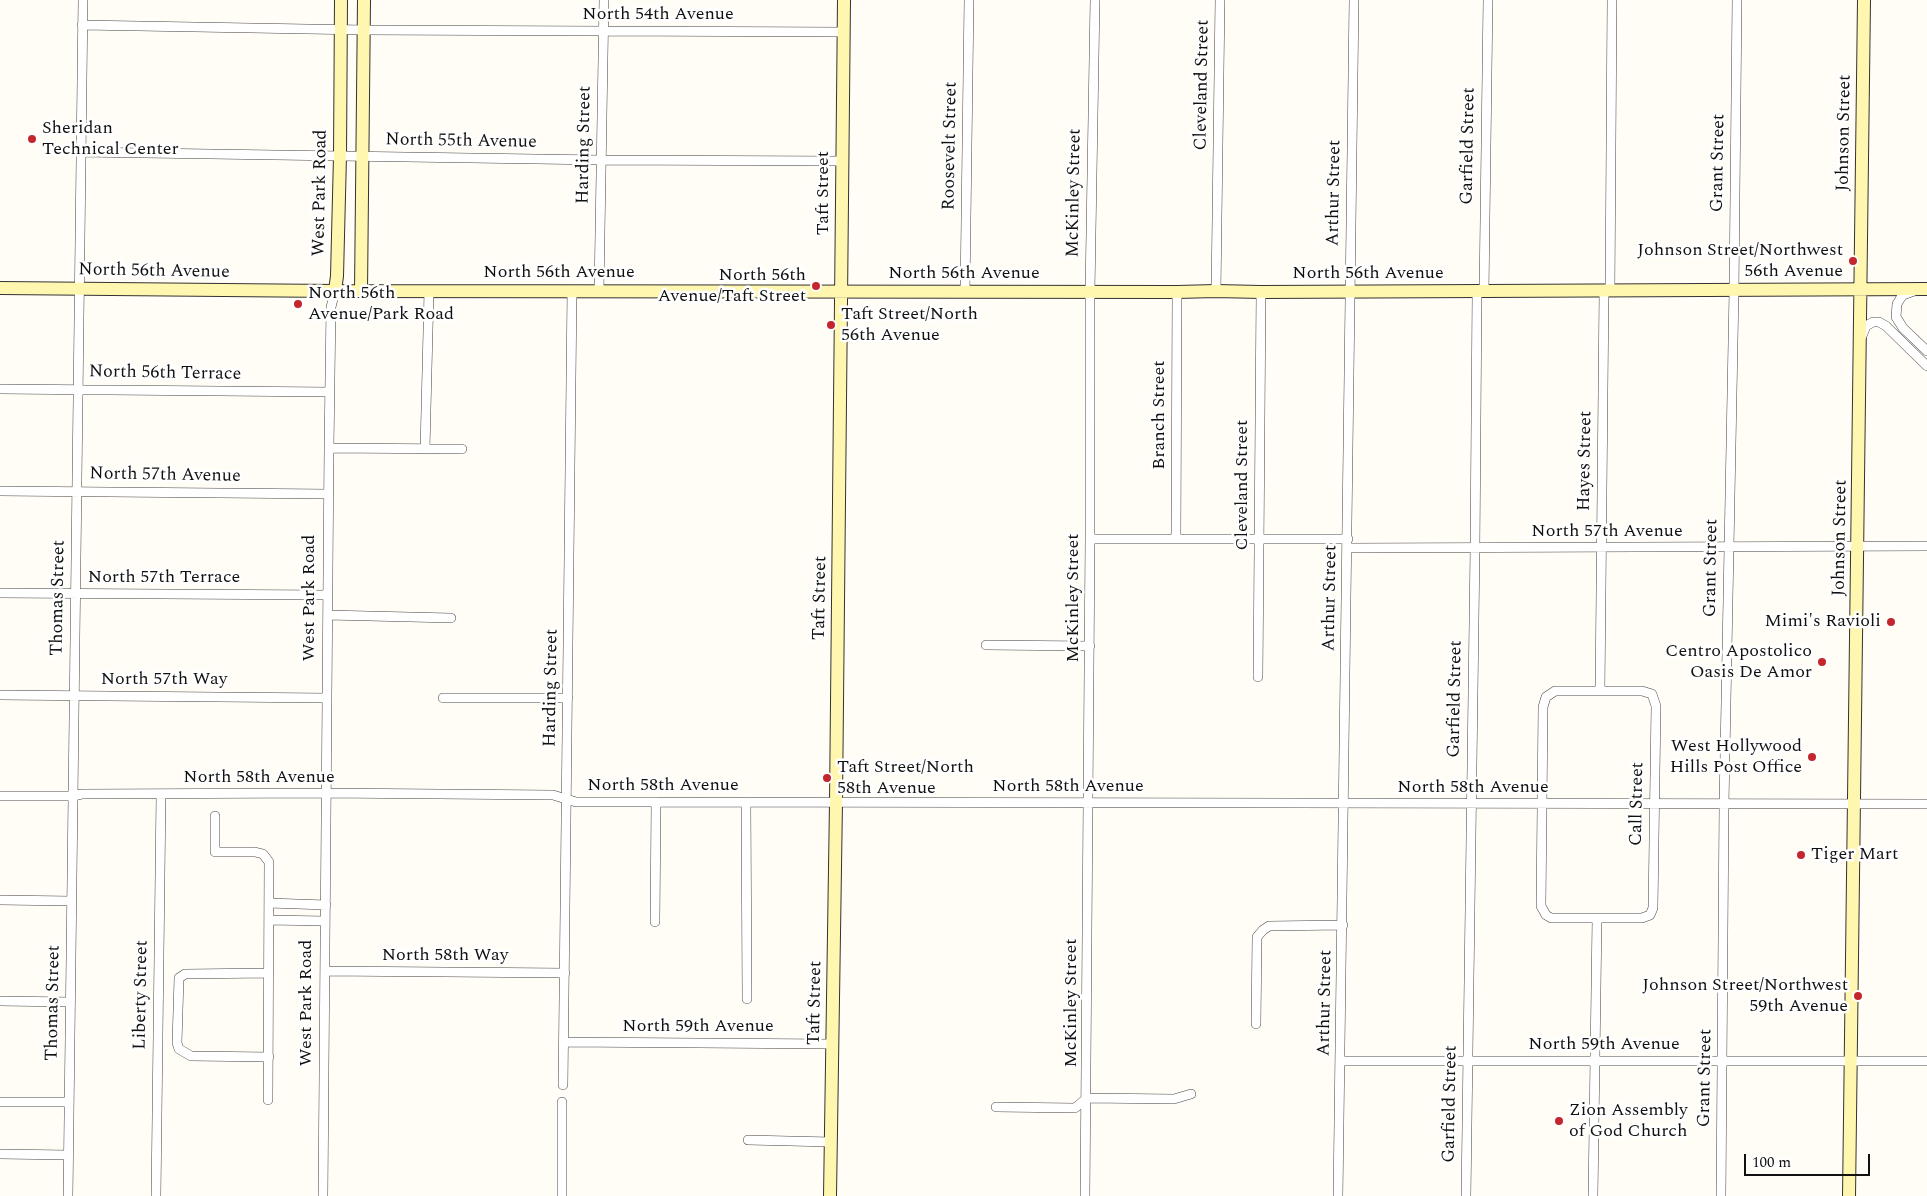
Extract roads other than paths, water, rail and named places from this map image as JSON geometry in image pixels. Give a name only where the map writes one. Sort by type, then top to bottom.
[{"type":"street","name":"Thomas Street","points":[[68,1196],[83,0]]},
{"type":"street","name":"West Park Road","points":[[323,1196],[331,307],[337,276],[341,0]]},
{"type":"street","points":[[361,291],[364,0]]},
{"type":"street","name":"Harding Street","points":[[599,290],[604,0]]},
{"type":"street","name":"Taft Street","points":[[830,1196],[844,0]]},
{"type":"street","name":"Roosevelt Street","points":[[965,292],[969,0]]},
{"type":"street","name":"McKinley Street","points":[[1085,1196],[1090,646],[1090,291],[1095,0]]},
{"type":"street","name":"Cleveland Street","points":[[1216,291],[1220,0]]},
{"type":"street","name":"Arthur Street","points":[[1338,1196],[1354,0]]},
{"type":"street","name":"Garfield Street","points":[[1466,1196],[1475,549],[1488,0]]},
{"type":"street","name":"Hayes Street","points":[[1600,691],[1612,0]]},
{"type":"street","name":"Grant Street","points":[[1721,1196],[1724,804],[1734,291],[1737,0]]},
{"type":"street","name":"Johnson Street","points":[[1849,1196],[1862,290],[1864,0]]},
{"type":"street","name":"North 54th Avenue","points":[[82,25],[340,30],[844,32]]},
{"type":"street","name":"North 55th Avenue","points":[[81,152],[601,160],[841,161]]},
{"type":"street","name":"North 56th Avenue","points":[[0,288],[335,291],[841,290],[965,292],[1480,292],[1923,289]]},
{"type":"street","points":[[1923,289],[1904,295],[1897,304],[1896,317],[1927,351]]},
{"type":"street","points":[[425,449],[429,290]]},
{"type":"street","name":"Harding Street","points":[[563,1085],[572,291]]},
{"type":"street","name":"Branch Street","points":[[1176,539],[1177,292]]},
{"type":"street","name":"Cleveland Street","points":[[1258,678],[1261,292]]},
{"type":"street","points":[[1861,338],[1866,326],[1876,321],[1886,326],[1927,366]]},
{"type":"street","points":[[1899,338],[1907,331]]},
{"type":"street","name":"North 56th Terrace","points":[[0,388],[330,392]]},
{"type":"street","points":[[329,448],[462,449]]},
{"type":"street","name":"North 57th Avenue","points":[[0,491],[329,494]]},
{"type":"street","name":"North 57th Avenue","points":[[1090,539],[1260,539],[1475,549],[1927,546]]},
{"type":"street","name":"North 57th Terrace","points":[[0,593],[328,596]]},
{"type":"street","points":[[328,615],[451,618]]},
{"type":"street","points":[[986,645],[1090,646]]},
{"type":"street","points":[[1593,1196],[1597,919],[1551,918],[1546,915],[1541,906],[1543,707],[1546,696],[1555,691],[1600,691]]},
{"type":"street","name":"Call Street","points":[[1597,919],[1642,918],[1650,915],[1653,908],[1656,706],[1652,694],[1642,691],[1600,691]]},
{"type":"street","name":"North 57th Way","points":[[0,695],[327,698]]},
{"type":"street","points":[[443,698],[568,698]]},
{"type":"street","name":"North 58th Avenue","points":[[0,796],[326,793],[552,795],[576,802],[1471,805],[1927,804]]},
{"type":"street","name":"Liberty Street","points":[[156,1196],[161,795]]},
{"type":"street","points":[[654,922],[656,802]]},
{"type":"street","points":[[746,802],[747,999]]},
{"type":"street","points":[[215,816],[215,852],[255,852],[263,854],[269,862],[268,1100]]},
{"type":"street","points":[[0,900],[71,901]]},
{"type":"street","points":[[269,903],[326,904]]},
{"type":"street","points":[[269,920],[325,921]]},
{"type":"street","points":[[1256,1024],[1257,937],[1263,930],[1269,926],[1343,925]]},
{"type":"street","name":"North 58th Way","points":[[325,972],[565,973]]},
{"type":"street","points":[[268,1057],[190,1056],[184,1053],[177,1043],[179,978],[185,974],[269,973]]},
{"type":"street","points":[[0,1001],[70,1002]]},
{"type":"street","name":"North 59th Avenue","points":[[564,1042],[832,1044]]},
{"type":"street","name":"North 59th Avenue","points":[[1341,1061],[1927,1061]]},
{"type":"street","points":[[996,1107],[1075,1108],[1087,1098],[1174,1099],[1191,1094]]},
{"type":"street","points":[[0,1102],[69,1102]]},
{"type":"street","points":[[562,1102],[562,1196]]},
{"type":"street","points":[[748,1140],[831,1142]]},
{"type":"street","points":[[0,1154],[68,1155]]},
{"type":"place","name":"Sheridan Technical Center","points":[[32,139]]},
{"type":"place","name":"Johnson Street/Northwest 56th Avenue","points":[[1853,261]]},
{"type":"place","name":"North 56th Avenue/Taft Street","points":[[816,286]]},
{"type":"place","name":"North 56th Avenue/Park Road","points":[[298,304]]},
{"type":"place","name":"Taft Street/North 56th Avenue","points":[[831,325]]},
{"type":"place","name":"Mimi's Ravioli","points":[[1891,622]]},
{"type":"place","name":"Centro Apostolico Oasis De Amor","points":[[1822,662]]},
{"type":"place","name":"West Hollywood Hills Post Office","points":[[1812,757]]},
{"type":"place","name":"Taft Street/North 58th Avenue","points":[[827,778]]},
{"type":"place","name":"Tiger Mart","points":[[1801,855]]},
{"type":"place","name":"Johnson Street/Northwest 59th Avenue","points":[[1858,996]]},
{"type":"place","name":"Zion Assembly of God Church","points":[[1559,1121]]}]
